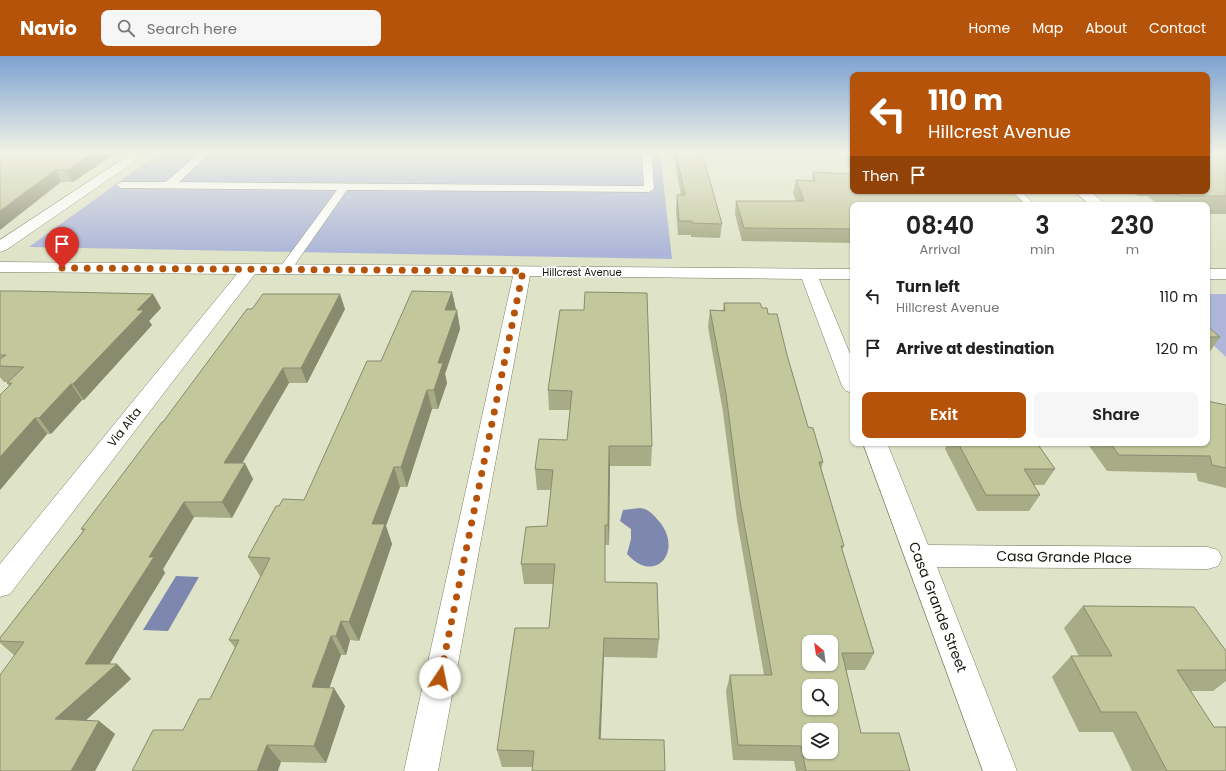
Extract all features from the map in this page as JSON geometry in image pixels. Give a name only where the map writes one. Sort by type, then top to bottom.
[{"type":"street","points":[[0,247],[90,186]]},
{"type":"street","points":[[1085,194],[1095,202]]},
{"type":"street","name":"Hillcrest Avenue","points":[[0,267],[850,274]]},
{"type":"street","name":"Via Alta","points":[[0,584],[249,270]]},
{"type":"street","points":[[421,771],[523,271]]},
{"type":"street","points":[[808,273],[850,378]]},
{"type":"street","points":[[1210,274],[1226,274]]},
{"type":"street","name":"Casa Grande Street","points":[[876,446],[1000,771]]},
{"type":"street","name":"Casa Grande Place","points":[[919,556],[1208,558]]},
{"type":"lane","points":[[233,186],[649,189],[649,186]]},
{"type":"lane","points":[[284,270],[344,187]]},
{"type":"lane","points":[[1018,194],[1026,202]]},
{"type":"shaded area","points":[[113,186],[664,186],[672,259],[29,247]]},
{"type":"shaded area","points":[[1210,294],[1226,294],[1226,357],[1210,342]]},
{"type":"shaded area","points":[[640,508],[650,512],[657,519],[665,530],[668,541],[668,552],[664,560],[657,565],[648,567],[638,563],[627,554],[631,539],[631,529],[620,521],[623,510]]},
{"type":"shaded area","points":[[176,576],[199,577],[168,631],[143,630]]},
{"type":"building","points":[[0,186],[33,186],[0,211]]},
{"type":"building","points":[[683,186],[711,186],[722,224],[679,221],[677,195],[685,195]]},
{"type":"building","points":[[798,186],[850,186],[850,194],[1014,194],[1023,202],[850,202],[850,229],[744,228],[736,201],[804,201]]},
{"type":"building","points":[[1210,186],[1226,186],[1226,196],[1181,196],[1179,194],[1210,194]]},
{"type":"building","points":[[0,291],[153,294],[137,310],[144,310],[39,418],[35,418],[0,457],[0,395],[12,383],[7,383],[24,367],[0,366],[0,359],[6,355],[0,355]]},
{"type":"building","points":[[412,291],[452,292],[445,310],[457,310],[438,363],[443,363],[434,390],[427,390],[401,467],[394,467],[372,524],[385,524],[349,622],[341,621],[336,636],[331,636],[312,687],[334,688],[314,746],[267,745],[257,771],[132,771],[153,730],[183,730],[199,699],[210,699],[239,640],[229,640],[270,558],[248,557],[276,506],[279,506],[283,499],[304,500],[367,361],[381,361]]},
{"type":"building","points":[[585,292],[647,293],[652,446],[609,446],[608,525],[605,525],[605,582],[657,583],[659,639],[604,638],[599,739],[664,740],[665,771],[532,771],[534,751],[497,750],[515,628],[549,628],[555,564],[521,564],[526,527],[547,526],[553,470],[535,469],[539,439],[567,440],[572,391],[548,390],[560,310],[584,310]]},
{"type":"building","points":[[263,294],[340,294],[301,368],[283,368],[224,463],[245,463],[222,502],[184,502],[149,557],[154,557],[85,664],[117,664],[55,719],[99,721],[71,771],[0,771],[0,675],[24,642],[0,641],[0,638],[85,529],[81,529],[247,309],[252,309]]},
{"type":"building","points":[[724,303],[760,303],[762,308],[767,308],[768,314],[777,314],[787,355],[808,427],[813,428],[823,462],[819,462],[844,546],[841,546],[874,653],[842,653],[861,733],[899,733],[910,771],[806,771],[804,759],[838,759],[838,723],[802,723],[802,751],[801,746],[738,745],[730,675],[772,675],[740,501],[726,394],[710,310],[725,311]]},
{"type":"building","points":[[1210,329],[1220,337],[1210,337]]},
{"type":"building","points":[[1210,402],[1226,405],[1226,468],[1212,465],[1210,456],[1119,455],[1112,446],[1210,446]]},
{"type":"building","points":[[960,446],[1039,446],[1055,469],[1024,469],[1040,495],[986,495]]},
{"type":"building","points":[[1083,606],[1194,607],[1226,651],[1226,670],[1177,670],[1214,727],[1226,727],[1226,771],[1167,771],[1136,712],[1101,712],[1071,656],[1112,656]]},
{"type":"route","points":[[62,268],[523,271],[440,678]]}]
